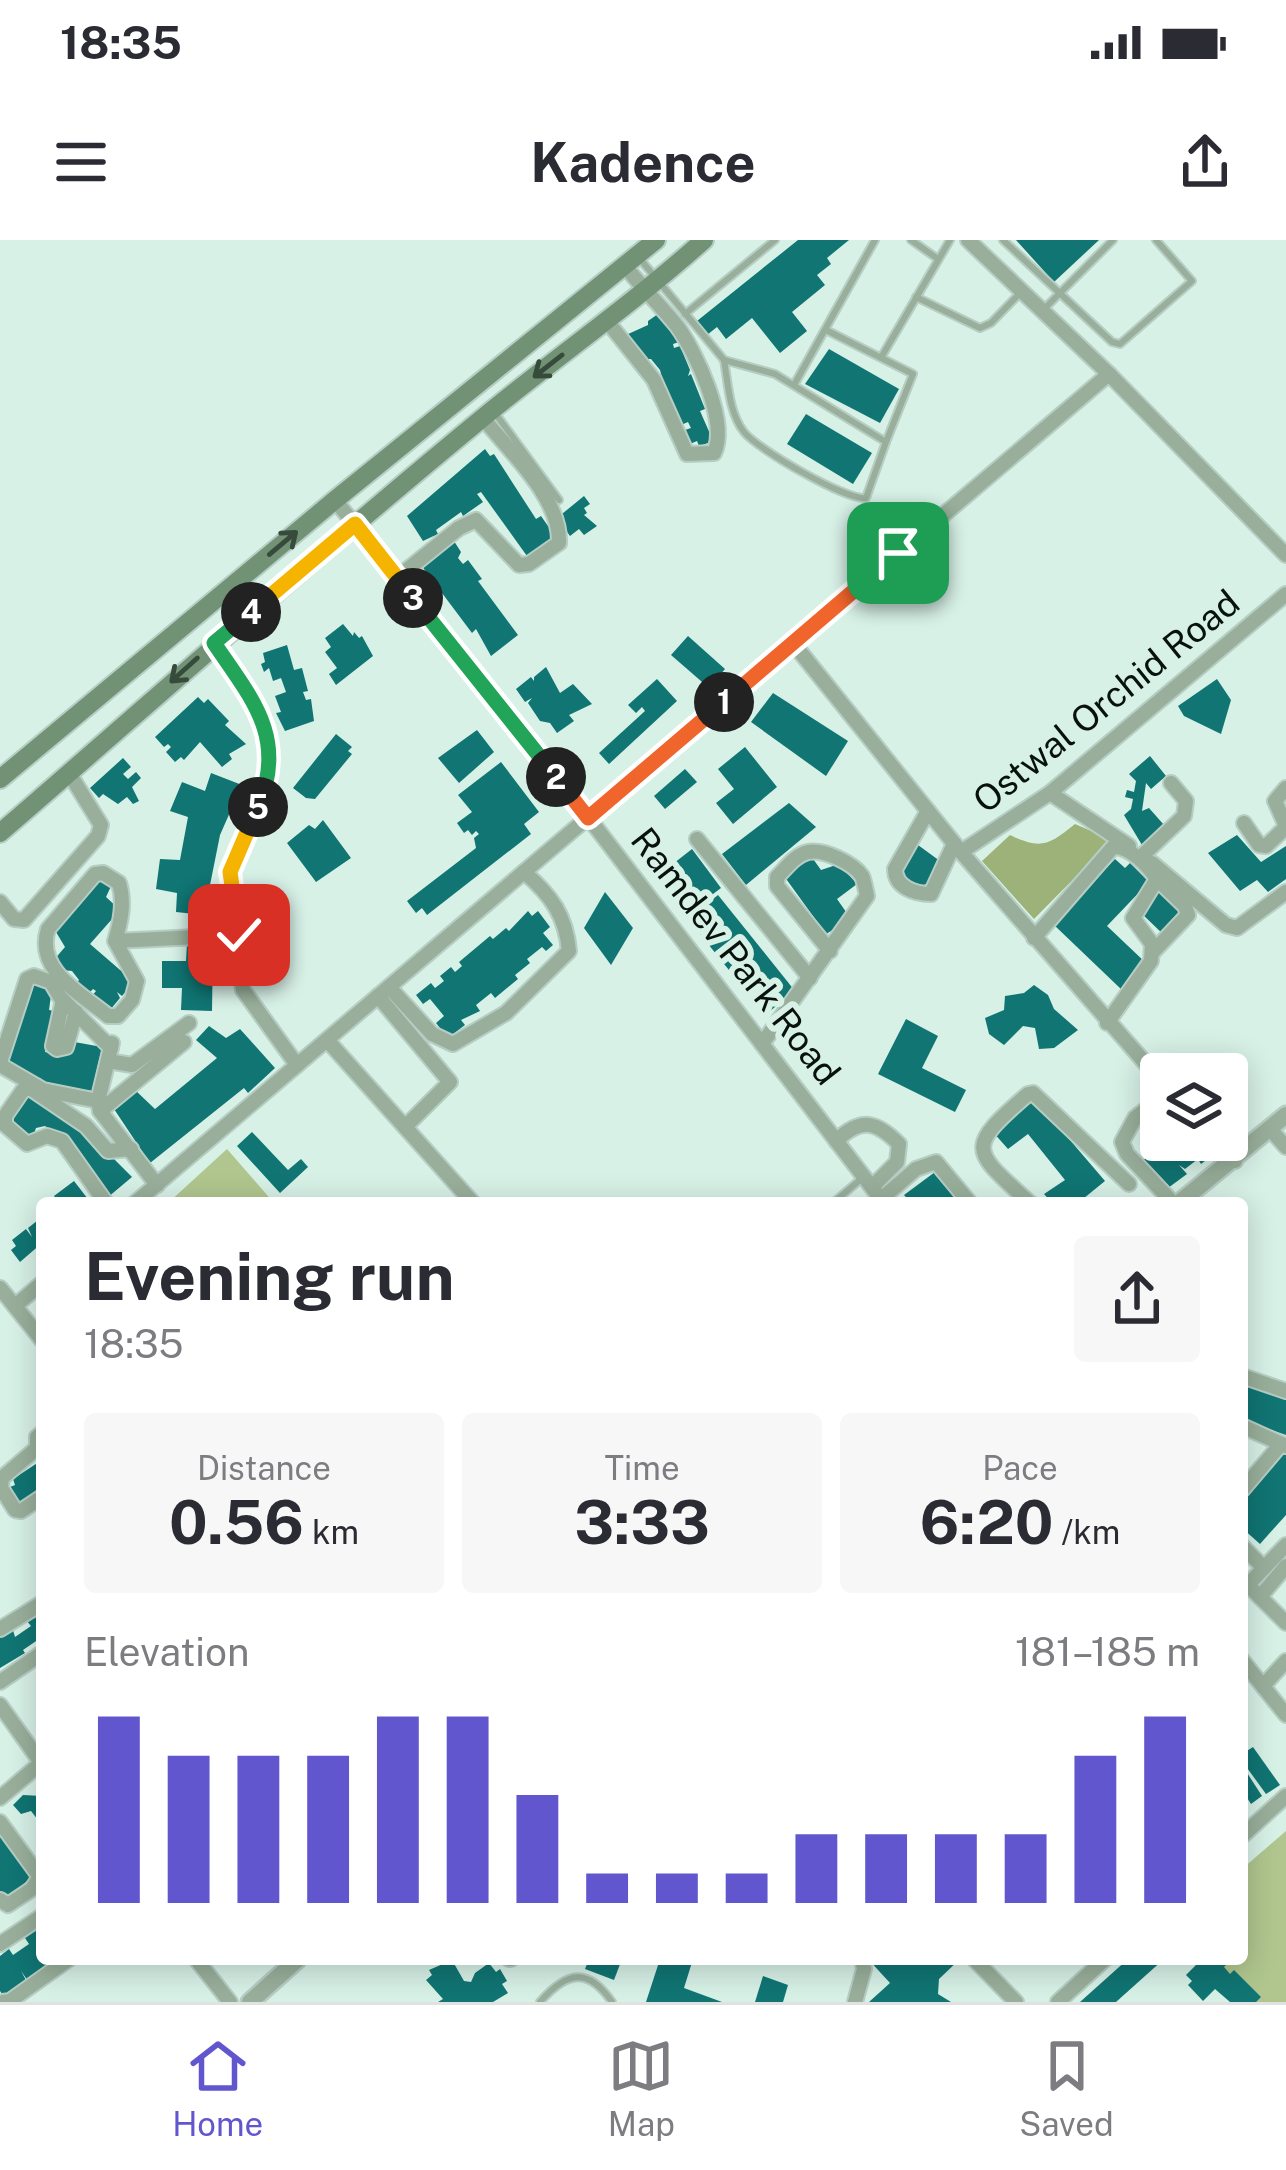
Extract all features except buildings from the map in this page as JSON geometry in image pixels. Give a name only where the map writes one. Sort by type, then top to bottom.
[{"type":"main road","points":[[0,779],[656,240]]},
{"type":"main road","points":[[0,833],[355,524],[704,240]]},
{"type":"street","points":[[968,240],[1109,374],[1286,555]]},
{"type":"street","points":[[607,321],[654,380],[687,454],[714,453],[719,441],[712,398],[689,346],[632,262]]},
{"type":"street","points":[[143,1197],[1109,374]]},
{"type":"street","points":[[397,578],[459,528],[476,520],[519,565],[529,565],[559,543],[550,507],[488,414]]},
{"type":"street","name":"Ramdev Park Road","points":[[335,500],[875,1191]]},
{"type":"street","name":"Ostwal Orchid Road","points":[[958,848],[1050,793],[1286,594]]},
{"type":"street","points":[[214,643],[264,718],[271,759],[265,791],[230,872],[243,990],[297,1065]]},
{"type":"street","points":[[793,643],[958,848],[1140,1058]]},
{"type":"street","points":[[0,902],[14,919],[24,920],[98,836],[101,825],[69,773]]},
{"type":"street","points":[[1143,855],[1184,815],[1186,801],[1171,783]]},
{"type":"street","points":[[1244,823],[1259,845],[1266,846],[1286,826],[1275,801],[1286,788]]},
{"type":"street","points":[[1050,793],[1143,855],[1226,925],[1237,928],[1286,892]]},
{"type":"street","points":[[928,811],[895,869],[897,881],[931,894],[958,848]]},
{"type":"street","points":[[697,839],[810,978]]},
{"type":"street","points":[[1034,938],[1113,847],[1127,850],[1185,906],[1188,915],[1153,952],[1107,1023]]},
{"type":"street","points":[[762,1044],[830,951],[861,908],[867,896],[862,877],[832,856],[808,853],[778,877],[777,886],[830,951]]},
{"type":"street","points":[[384,992],[432,1034],[453,1044],[506,1013],[569,951],[567,925],[553,901],[524,872]]},
{"type":"street","points":[[103,873],[118,883],[122,894],[115,940],[137,981],[132,1000],[118,1016],[108,1016],[51,968],[45,938],[95,874],[103,873]]},
{"type":"street","points":[[1153,952],[1133,918],[1157,879]]},
{"type":"street","points":[[115,940],[239,935]]},
{"type":"street","points":[[157,1185],[99,1106],[43,1090],[0,1064],[27,979],[34,976],[51,982],[110,1050],[132,1065],[189,1023]]},
{"type":"street","points":[[384,992],[450,1082],[405,1127]]},
{"type":"street","points":[[64,1000],[53,1046],[57,1049],[66,1047],[76,1012]]},
{"type":"street","points":[[327,1040],[461,1197]]},
{"type":"street","points":[[99,1106],[184,1042]]},
{"type":"street","points":[[99,1106],[110,1050]]},
{"type":"street","points":[[102,1197],[62,1141],[47,1136],[27,1144],[5,1125],[4,1116],[23,1090],[30,1088],[86,1126],[108,1151],[131,1149]]},
{"type":"street","points":[[1023,1197],[982,1160],[980,1148],[994,1124],[1034,1093],[1130,1184]]},
{"type":"street","points":[[1140,1114],[1122,1142],[1127,1154],[1170,1197]]},
{"type":"street","points":[[1248,1149],[1286,1115]]},
{"type":"street","points":[[836,1141],[856,1124],[870,1123],[881,1126],[899,1144],[896,1162],[875,1191]]},
{"type":"street","points":[[1270,1130],[1286,1147]]},
{"type":"street","points":[[1184,1197],[1235,1161]]},
{"type":"street","points":[[875,1191],[936,1162],[965,1197]]},
{"type":"street","points":[[15,1306],[36,1287]]},
{"type":"street","points":[[0,1288],[36,1332]]},
{"type":"street","points":[[1248,1378],[1286,1391]]},
{"type":"street","points":[[1248,1429],[1284,1445],[1248,1484]]},
{"type":"street","points":[[36,1449],[2,1478],[1,1488],[15,1510],[36,1501]]},
{"type":"street","points":[[1260,1598],[1286,1544]]},
{"type":"street","points":[[1248,1549],[1277,1565]]},
{"type":"street","points":[[1248,1586],[1277,1565]]},
{"type":"street","points":[[1248,1590],[1286,1623]]},
{"type":"street","points":[[0,1629],[36,1607]]},
{"type":"street","points":[[0,1682],[36,1657]]},
{"type":"street","points":[[1263,1686],[1286,1661]]},
{"type":"street","points":[[1248,1667],[1286,1715]]},
{"type":"street","points":[[0,1705],[36,1755]]},
{"type":"street","points":[[0,1798],[36,1768]]},
{"type":"street","points":[[1248,1831],[1286,1796]]},
{"type":"street","points":[[0,1822],[36,1874]]},
{"type":"street","points":[[0,1900],[8,1906],[36,1888]]},
{"type":"street","points":[[0,1945],[36,1920]]},
{"type":"street","points":[[2,2002],[60,1965]]},
{"type":"street","points":[[201,1965],[230,2002]]},
{"type":"street","points":[[250,2002],[291,1965]]},
{"type":"street","points":[[855,2002],[862,1965]]},
{"type":"street","points":[[980,1965],[1016,2002]]},
{"type":"street","points":[[1058,2002],[1098,1965]]},
{"type":"lane","points":[[685,314],[775,240]]},
{"type":"lane","points":[[794,385],[875,240]]},
{"type":"lane","points":[[911,240],[938,260]]},
{"type":"lane","points":[[882,356],[950,240]]},
{"type":"lane","points":[[1003,240],[1112,342],[1124,342],[1192,281],[1156,240]]},
{"type":"lane","points":[[1042,310],[1113,240]]},
{"type":"lane","points":[[651,287],[685,314],[724,360],[732,405],[746,435],[846,496],[866,498],[914,376],[826,330]]},
{"type":"lane","points":[[916,297],[980,328],[1022,291]]},
{"type":"lane","points":[[724,360],[775,374],[886,442]]},
{"type":"lane","points":[[488,414],[559,500]]},
{"type":"lane","points":[[540,2002],[555,1984],[578,1976],[598,1982],[612,2002]]},
{"type":"green space","points":[[1075,824],[1112,840],[1034,919],[982,861],[1010,835],[1044,843]]},
{"type":"green space","points":[[227,1149],[269,1197],[175,1197]]},
{"type":"green space","points":[[1286,1831],[1286,2002],[1252,2002],[1220,1965],[1248,1965],[1248,1864]]},
{"type":"route","points":[[239,935],[230,872],[265,791],[271,759],[264,718],[214,643],[355,524],[588,818],[898,553]]}]
